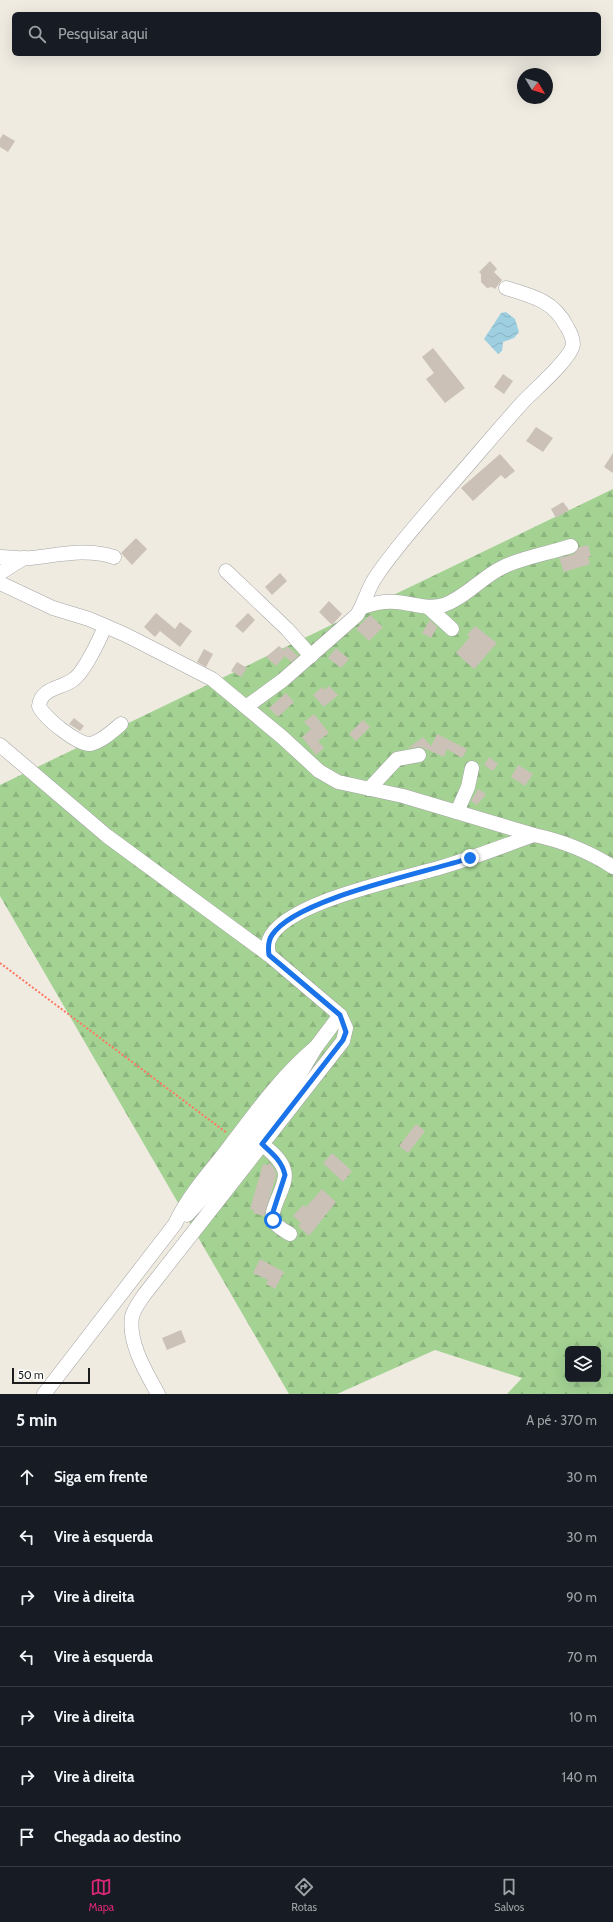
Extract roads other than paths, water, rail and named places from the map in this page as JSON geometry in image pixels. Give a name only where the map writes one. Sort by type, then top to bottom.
[{"type":"street","points":[[246,707],[311,656],[350,622],[362,607],[370,586],[416,526],[523,402],[560,365],[571,351],[573,343],[570,333],[555,309],[536,297],[506,288]]},
{"type":"street","points":[[362,607],[377,602],[397,602],[428,607],[443,605],[451,602],[504,566],[571,546]]},
{"type":"street","points":[[0,557],[24,558],[83,552],[114,556]]},
{"type":"street","points":[[0,573],[24,558]]},
{"type":"street","points":[[226,571],[287,629],[311,656]]},
{"type":"street","points":[[0,583],[53,608],[105,626],[212,678],[320,771],[338,782],[403,796],[572,845],[597,856],[613,867]]},
{"type":"street","points":[[428,607],[452,629]]},
{"type":"street","points":[[105,626],[82,672],[73,680],[46,692],[39,706],[48,718],[79,742],[90,744],[110,733],[121,724]]},
{"type":"street","points":[[0,745],[107,836],[269,955],[340,1015],[346,1028],[343,1040],[144,1295],[132,1316],[132,1334],[136,1347],[158,1394]]},
{"type":"street","points":[[368,789],[397,759],[419,755]]},
{"type":"street","points":[[457,812],[468,787],[472,768]]},
{"type":"street","points":[[269,955],[269,940],[276,929],[291,918],[314,906],[345,894],[470,858],[534,835]]},
{"type":"street","points":[[44,1394],[175,1224],[202,1199],[297,1079],[316,1047],[340,1015]]},
{"type":"street","points":[[175,1224],[185,1204],[235,1139],[290,1070],[316,1047]]},
{"type":"street","points":[[262,1144],[276,1157],[284,1169],[285,1180],[272,1215],[275,1223],[290,1234]]},
{"type":"water","points":[[506,312],[515,319],[519,332],[514,338],[503,342],[502,351],[498,354],[484,339],[501,313]]}]
